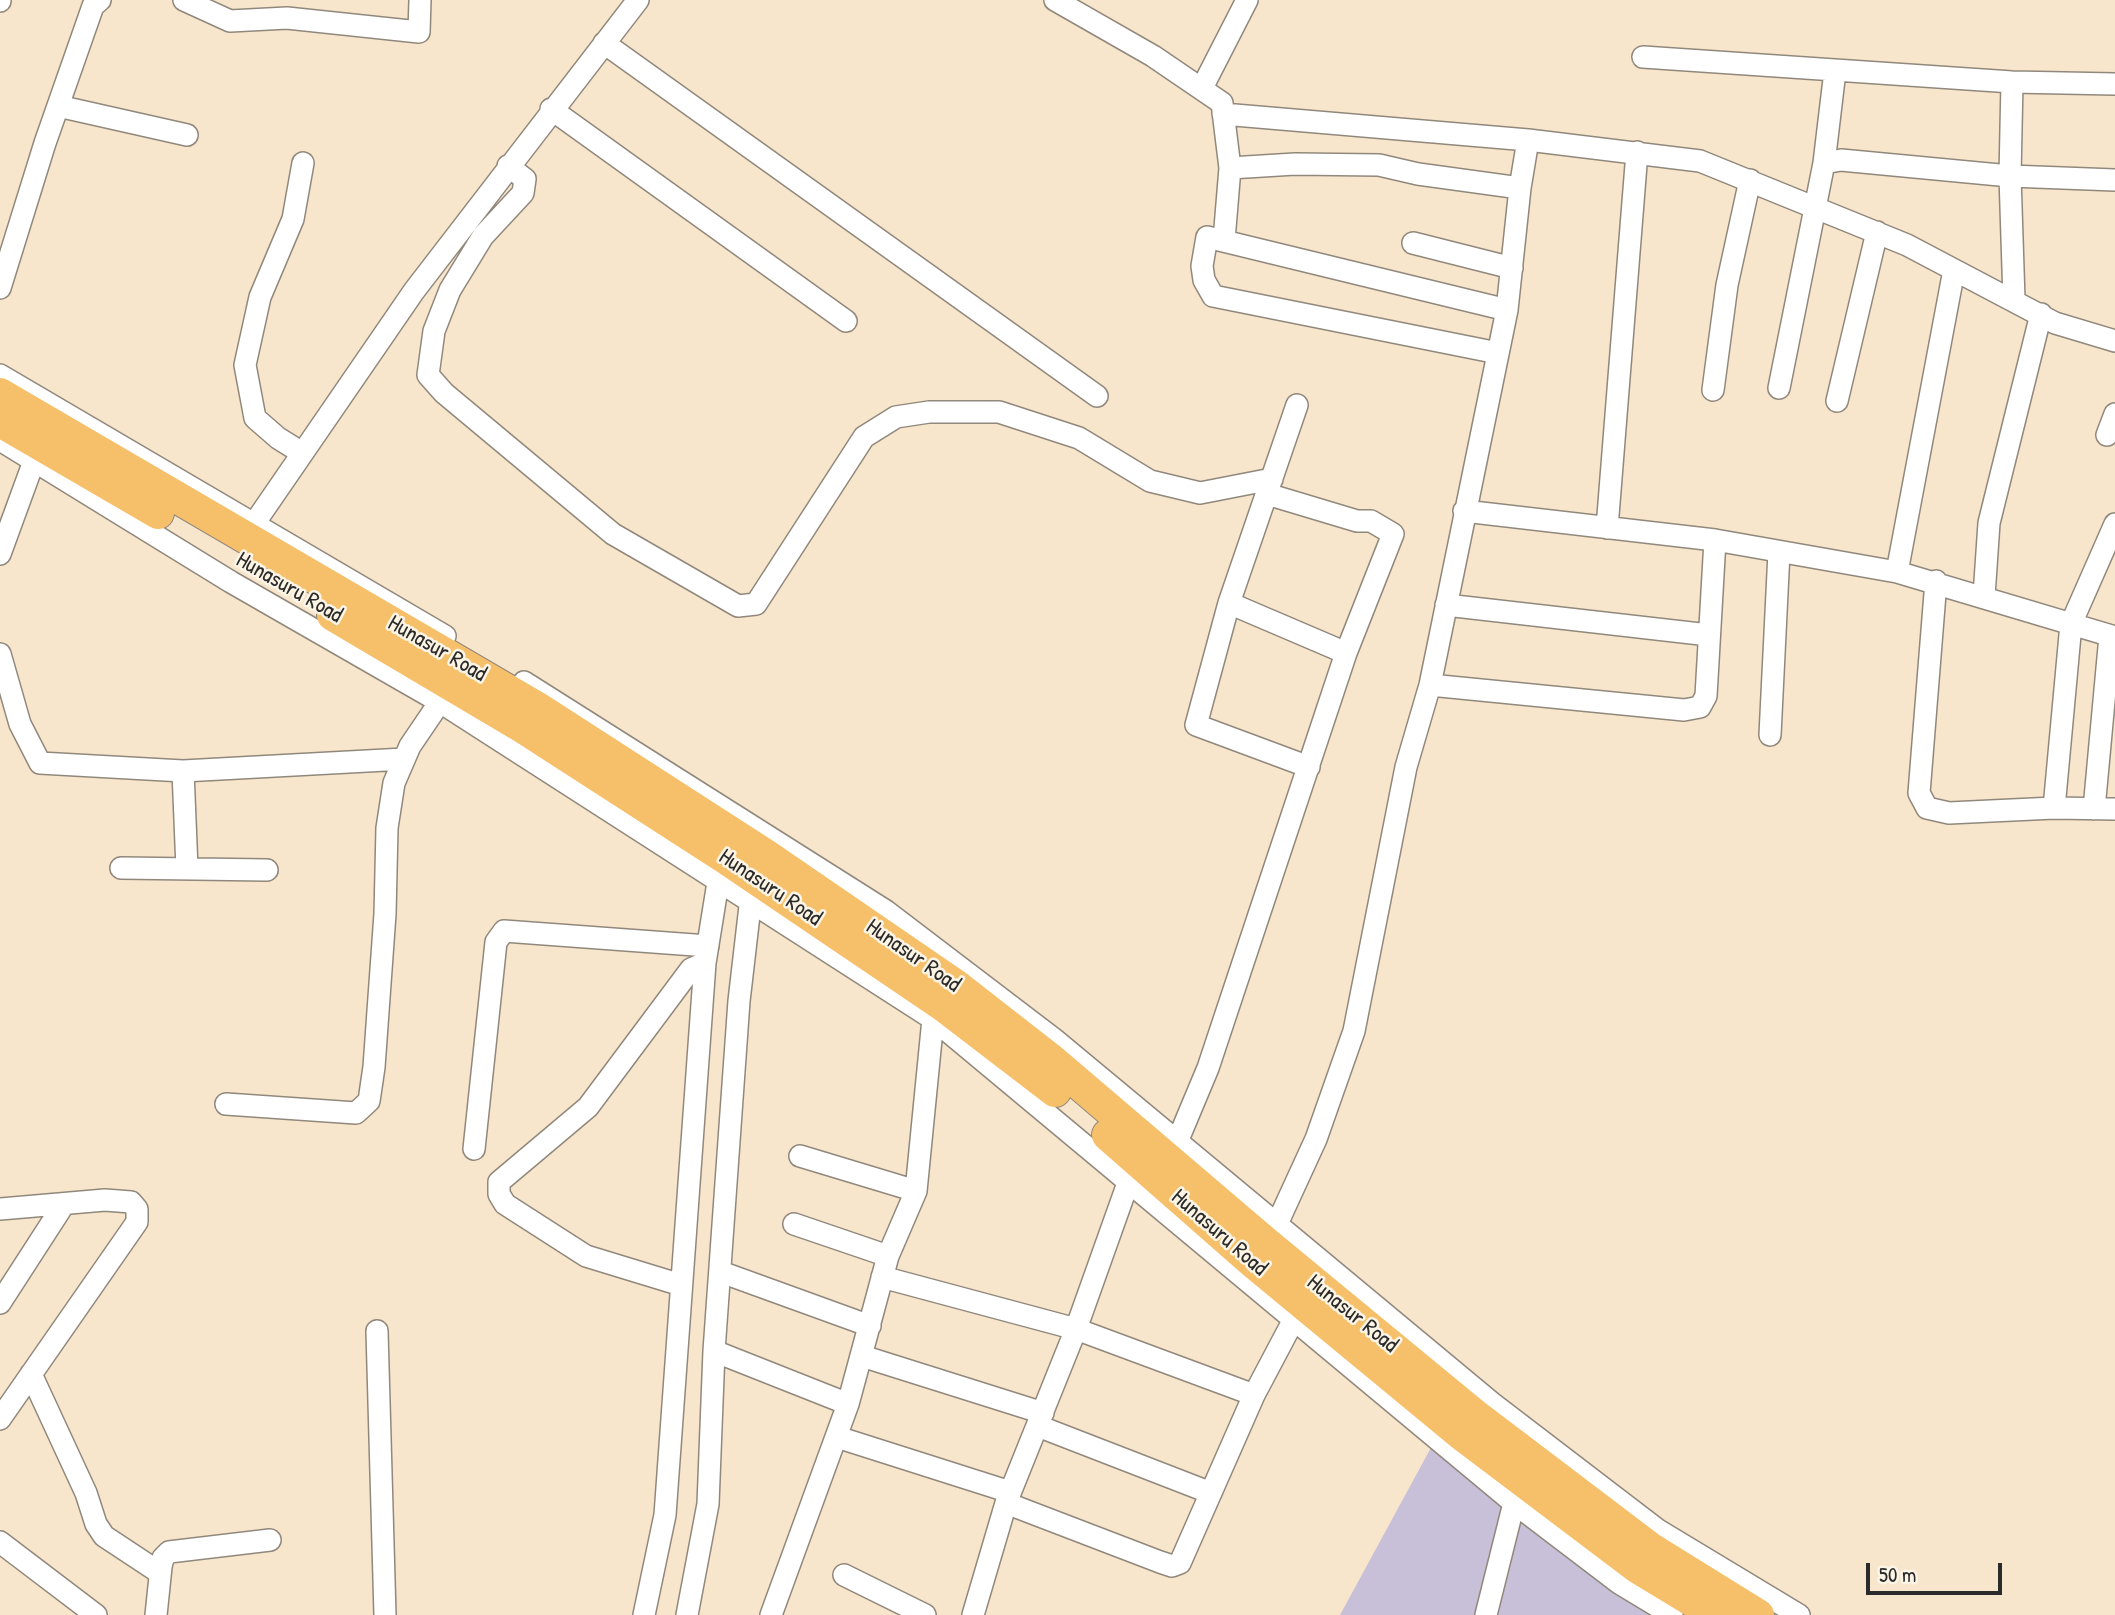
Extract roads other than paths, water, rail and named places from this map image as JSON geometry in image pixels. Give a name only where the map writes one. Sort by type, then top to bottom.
[{"type":"highway","name":"Hunasur Road","points":[[0,394],[249,531],[536,707],[742,868],[958,987],[1154,1164],[1272,1236],[1476,1416],[1650,1548],[1758,1615]]},
{"type":"highway","name":"Hunasuru Road","points":[[0,421],[446,693],[742,868],[938,1013],[1035,1075],[1154,1164],[1298,1311],[1521,1494],[1716,1615]]},
{"type":"street","points":[[0,288],[58,106],[93,6],[100,0]]},
{"type":"street","points":[[184,0],[230,21],[287,18],[419,32],[419,0]]},
{"type":"street","points":[[249,531],[414,291],[551,109],[638,0]]},
{"type":"street","points":[[1055,0],[1153,56],[1222,103],[1230,168],[1224,240]]},
{"type":"street","points":[[1202,89],[1248,0]]},
{"type":"street","points":[[604,43],[1097,396]]},
{"type":"street","points":[[1643,57],[2012,82],[2115,84]]},
{"type":"street","points":[[1779,388],[1813,204],[1824,163],[1835,71]]},
{"type":"street","points":[[2012,82],[2010,176],[2014,300]]},
{"type":"street","points":[[58,106],[187,135]]},
{"type":"street","points":[[551,109],[846,321]]},
{"type":"street","points":[[1223,114],[1528,140],[1700,161],[1813,204],[1877,232],[2055,323],[2115,341]]},
{"type":"street","points":[[1528,140],[1507,310],[1430,685],[1406,767],[1354,1031],[1316,1139],[1272,1236],[1658,1530],[1799,1615]]},
{"type":"street","points":[[1607,528],[1637,152]]},
{"type":"street","points":[[1824,163],[1842,160],[2010,176],[2115,180]]},
{"type":"street","points":[[302,453],[278,438],[255,418],[245,365],[260,298],[293,219],[303,163]]},
{"type":"street","points":[[1230,168],[1295,164],[1379,164],[1418,174],[1520,188]]},
{"type":"street","points":[[508,166],[525,179],[523,193],[483,236],[450,290],[434,331],[428,375],[444,393],[613,534],[738,606],[756,604],[864,437],[896,417],[929,412],[999,412],[1079,438],[1150,481],[1200,493],[1269,486],[1357,521],[1371,521],[1393,534],[1346,653],[1208,1068],[1154,1164],[1076,1329],[1008,1498],[973,1615]]},
{"type":"street","points":[[1713,390],[1727,285],[1750,180]]},
{"type":"street","points":[[1837,401],[1877,232]]},
{"type":"street","points":[[1498,353],[1213,296],[1204,280],[1202,266],[1206,237],[1336,271],[1507,310]]},
{"type":"street","points":[[1413,243],[1512,268]]},
{"type":"street","points":[[1897,572],[1954,270]]},
{"type":"street","points":[[1984,596],[1989,523],[2041,314]]},
{"type":"street","points":[[2094,335],[2115,331]]},
{"type":"street","points":[[0,375],[249,531],[577,713],[886,911],[1054,1039],[1154,1164]]},
{"type":"street","points":[[1297,405],[1229,603],[1196,725],[1309,767]]},
{"type":"street","points":[[2108,435],[2115,414]]},
{"type":"street","points":[[0,440],[231,582],[446,693],[404,759],[394,783],[387,828],[385,914],[369,1101],[356,1113],[226,1104]]},
{"type":"street","points":[[0,554],[10,499],[34,461]]},
{"type":"street","points":[[1464,512],[1715,540],[1897,572],[1936,582],[1984,596],[2112,636],[2104,809],[2054,808],[1949,813],[1927,808],[1919,793],[1936,582]]},
{"type":"street","points":[[2054,808],[2071,624],[2115,524]]},
{"type":"street","points":[[1430,685],[1684,710],[1700,707],[1706,696],[1715,540]]},
{"type":"street","points":[[1770,735],[1779,552]]},
{"type":"street","points":[[1229,603],[1346,653]]},
{"type":"street","points":[[1446,605],[1709,635]]},
{"type":"street","points":[[0,654],[20,723],[40,763],[183,771],[404,759]]},
{"type":"street","points":[[183,771],[187,869]]},
{"type":"street","points":[[121,868],[267,870]]},
{"type":"street","points":[[644,1615],[665,1515],[707,955],[742,868]]},
{"type":"street","points":[[687,1615],[708,1504],[715,1351],[738,1001],[742,868]]},
{"type":"street","points":[[474,1149],[496,942],[504,931],[707,955]]},
{"type":"street","points":[[681,1285],[586,1255],[505,1204],[499,1194],[499,1182],[588,1107],[691,969],[707,955]]},
{"type":"street","points":[[771,1615],[848,1404],[888,1256],[916,1191],[938,1013]]},
{"type":"street","points":[[800,1156],[916,1191]]},
{"type":"street","points":[[0,1209],[105,1200],[131,1202],[137,1209],[137,1222],[0,1419]]},
{"type":"street","points":[[3,1293],[64,1203]]},
{"type":"street","points":[[794,1224],[888,1256]]},
{"type":"street","points":[[721,1272],[870,1326]]},
{"type":"street","points":[[882,1278],[1076,1329],[1254,1395]]},
{"type":"street","points":[[837,1437],[1008,1498],[1172,1566],[1180,1563],[1254,1395],[1298,1311]]},
{"type":"street","points":[[377,1331],[385,1615]]},
{"type":"street","points":[[715,1351],[848,1404]]},
{"type":"street","points":[[862,1356],[1040,1420],[1211,1493]]},
{"type":"street","points":[[31,1374],[86,1493],[96,1524],[104,1536],[160,1573]]},
{"type":"street","points":[[1486,1615],[1521,1494],[1619,1583],[1672,1615]]},
{"type":"street","points":[[156,1615],[163,1558],[177,1549],[270,1540]]},
{"type":"street","points":[[0,1542],[96,1615]]},
{"type":"street","points":[[844,1575],[925,1615]]}]
